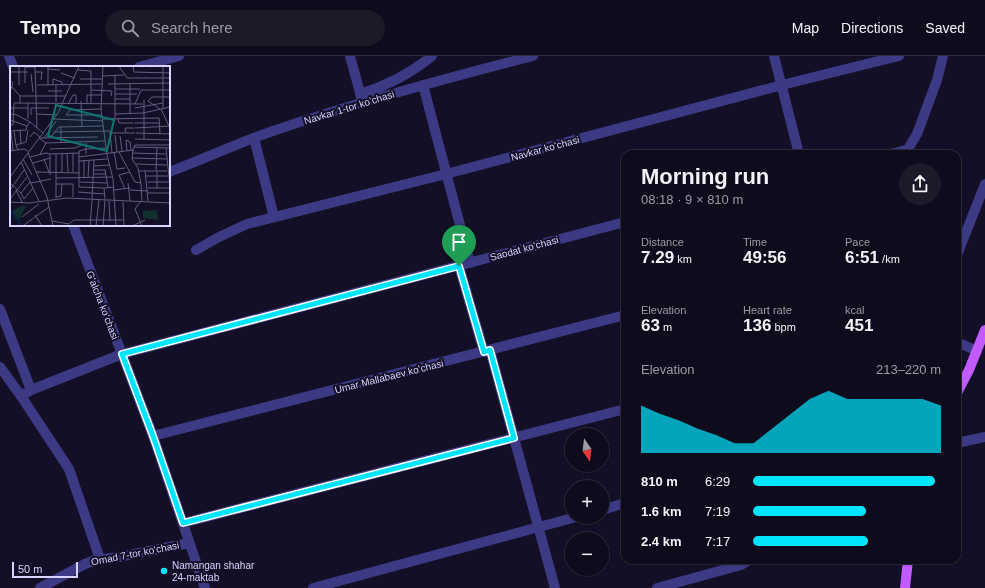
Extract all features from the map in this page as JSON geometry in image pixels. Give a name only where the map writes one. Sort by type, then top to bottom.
[{"type":"main road","points":[[961,385],[985,330]]},
{"type":"main road","points":[[906,588],[908,564]]},
{"type":"street","points":[[9,56],[13,66]]},
{"type":"street","points":[[143,66],[179,56]]},
{"type":"street","points":[[350,56],[361,98],[418,67],[432,56]]},
{"type":"street","name":"Navkar 1-tor koʻchasi","points":[[170,172],[361,98],[423,85],[533,56]]},
{"type":"street","points":[[774,56],[798,150]]},
{"type":"street","name":"Navkar koʻchasi","points":[[196,250],[247,224],[446,174],[782,85],[899,56]]},
{"type":"street","points":[[908,150],[917,134],[937,80],[943,56]]},
{"type":"street","points":[[423,85],[470,263]]},
{"type":"street","points":[[254,138],[274,217]]},
{"type":"street","points":[[961,245],[985,184]]},
{"type":"street","name":"Saodat koʻchasi","points":[[21,396],[31,390],[122,354],[621,223]]},
{"type":"street","name":"Gʻalcha koʻchasi","points":[[73,226],[153,436],[205,588]]},
{"type":"street","points":[[459,266],[514,438],[555,588]]},
{"type":"street","points":[[0,309],[31,390]]},
{"type":"street","name":"Umar Mallabaev koʻchasi","points":[[153,436],[621,316]]},
{"type":"street","points":[[961,344],[977,351]]},
{"type":"street","points":[[0,367],[69,469],[100,559]]},
{"type":"street","points":[[183,523],[621,410]]},
{"type":"street","points":[[961,442],[985,437]]},
{"type":"street","points":[[609,508],[621,504]]},
{"type":"street","points":[[313,588],[565,520]]},
{"type":"street","name":"Omad 7-tor koʻchasi","points":[[40,588],[85,564],[100,559],[120,557],[189,543]]},
{"type":"street","points":[[657,588],[743,564]]},
{"type":"place","name":"Namangan shahar 24-maktab","points":[[164,571]]},
{"type":"route","points":[[459,266],[484,352],[490,350],[514,438],[183,523],[153,436],[122,354],[459,266]]}]
